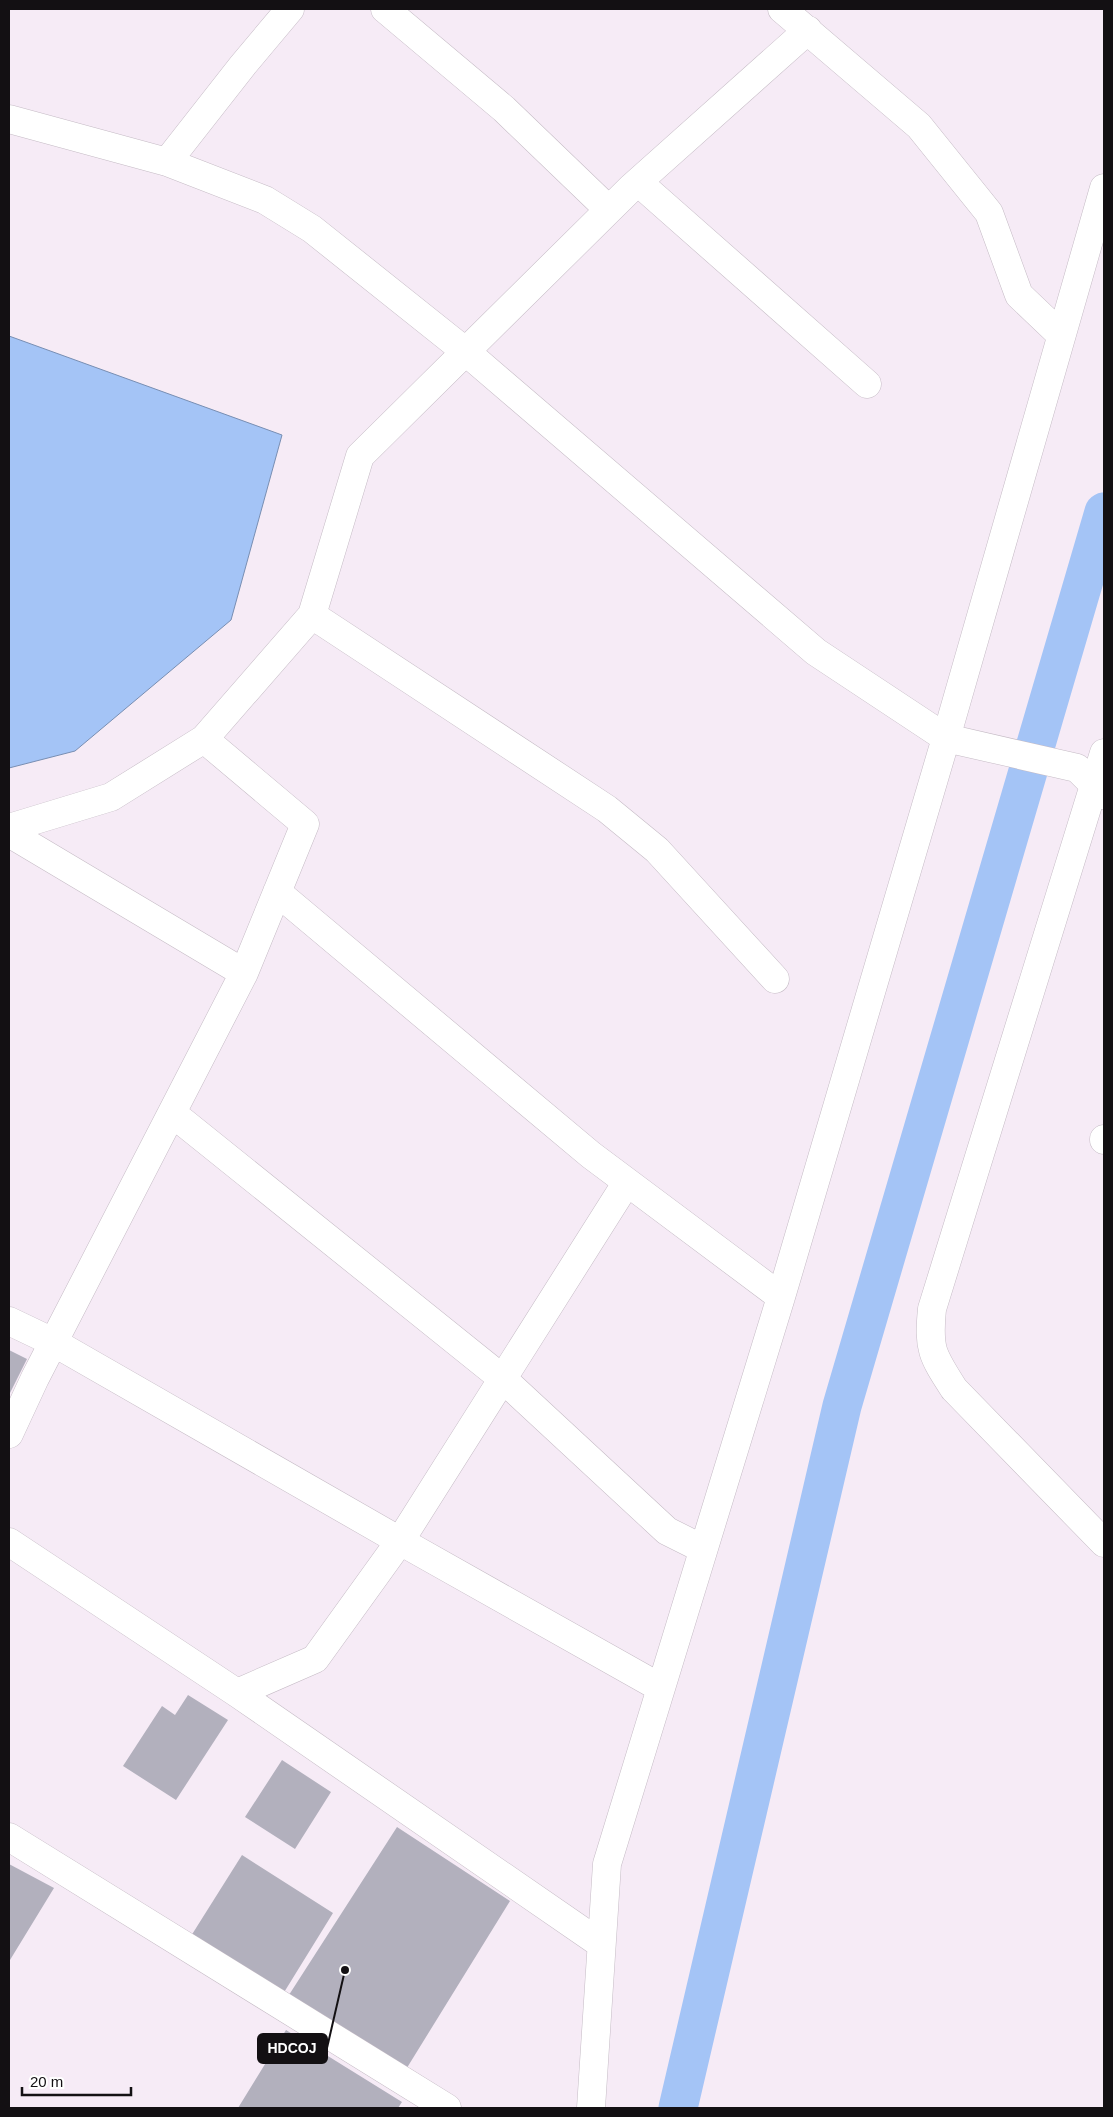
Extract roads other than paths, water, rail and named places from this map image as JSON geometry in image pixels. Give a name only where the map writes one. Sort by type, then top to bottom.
[{"type":"street","points":[[168,162],[243,65],[290,9]]},
{"type":"street","points":[[385,9],[504,109],[608,210]]},
{"type":"street","points":[[782,9],[919,126],[989,213],[1019,295],[1061,335]]},
{"type":"street","points":[[9,828],[111,797],[204,739],[312,615],[360,456],[608,210],[808,30]]},
{"type":"street","points":[[9,119],[168,162],[265,200],[312,229],[465,351],[816,652],[946,738],[975,743],[1092,783]]},
{"type":"street","points":[[638,182],[867,384]]},
{"type":"street","points":[[591,2108],[608,1864],[781,1297],[946,738],[1104,188]]},
{"type":"street","points":[[312,615],[607,810],[657,850],[775,979]]},
{"type":"street","points":[[9,1434],[53,1342],[244,973],[305,824],[204,739]]},
{"type":"street","points":[[1104,753],[1092,783],[932,1308],[929,1336],[935,1360],[954,1389],[1104,1543]]},
{"type":"street","points":[[9,832],[244,973]]},
{"type":"street","points":[[277,892],[583,1148],[781,1297]]},
{"type":"street","points":[[172,1113],[503,1380],[667,1530],[703,1549]]},
{"type":"street","points":[[237,1692],[315,1659],[400,1541],[627,1182]]},
{"type":"street","points":[[9,1321],[53,1342],[661,1688]]},
{"type":"street","points":[[9,1542],[237,1692],[601,1944]]},
{"type":"street","points":[[9,1837],[447,2108]]},
{"type":"water","points":[[9,336],[282,435],[231,620],[75,751],[9,768]]},
{"type":"waterway","points":[[678,2108],[842,1406],[1104,512]]},
{"type":"place","name":"HDCOJ","points":[[345,1970]]}]
